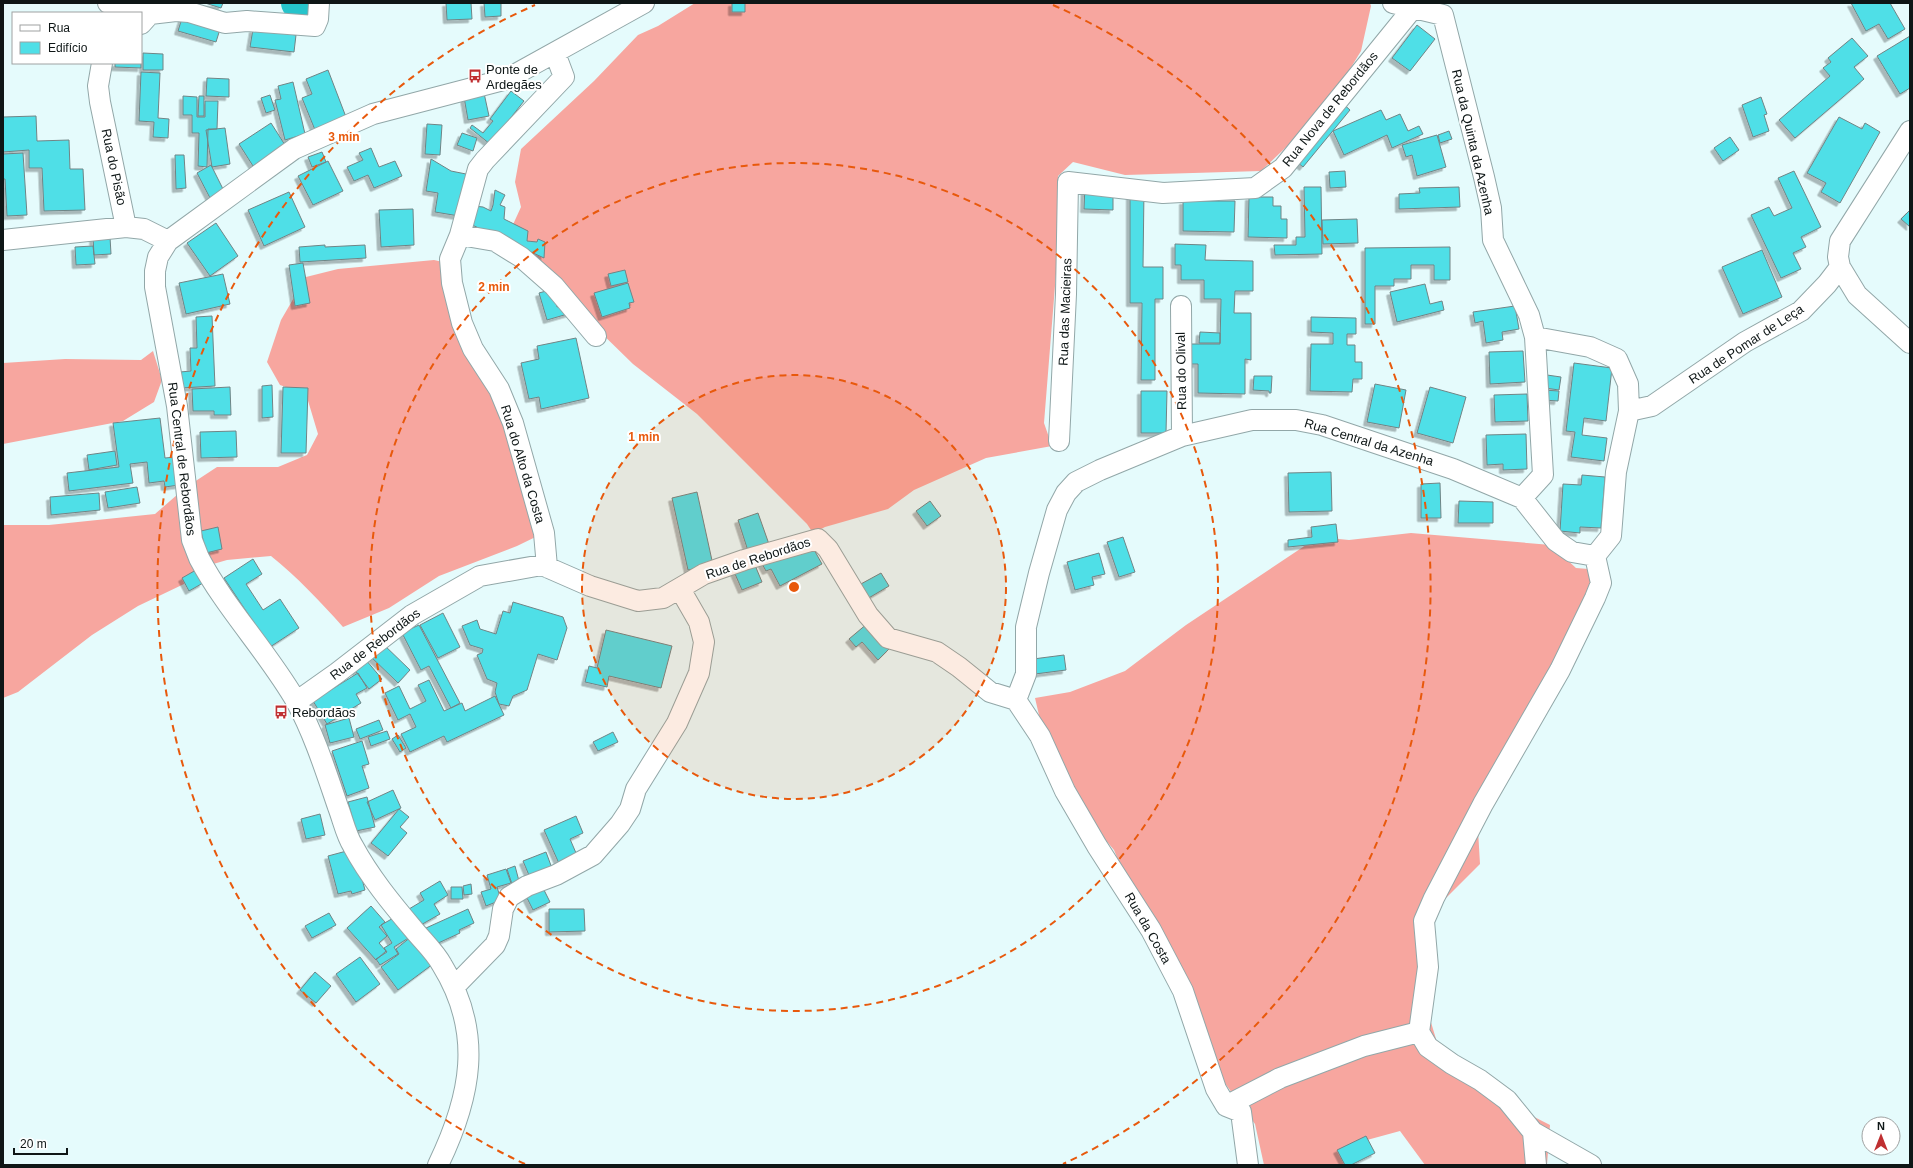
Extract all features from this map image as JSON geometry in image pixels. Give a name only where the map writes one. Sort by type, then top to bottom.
[{"type":"street","points":[[108,3],[129,12]]},
{"type":"street","points":[[606,25],[616,3]]},
{"type":"street","points":[[606,25],[644,3]]},
{"type":"street","name":"Rua da Quinta da Azenha","points":[[1393,3],[1443,15],[1490,202],[1493,240],[1529,315],[1535,337]]},
{"type":"street","name":"Rua Nova de Rebordãos","points":[[1068,182],[1163,193],[1255,188],[1283,168],[1413,8]]},
{"type":"street","points":[[145,19],[176,11],[189,12],[225,23],[247,21],[315,26],[319,11]]},
{"type":"street","name":"Rua Central de Rebordãos","points":[[438,1165],[454,1132],[462,1104],[468,1066],[469,1041],[465,1016],[454,987],[442,964],[393,904],[352,845],[320,757],[296,702],[205,570],[192,540],[177,406],[156,287],[155,271],[158,257],[168,241],[294,149],[373,114],[507,79],[606,25]]},
{"type":"street","name":"Rua do Alto da Costa","points":[[548,567],[544,533],[513,423],[499,389],[473,349],[462,323],[452,283],[450,259],[460,235],[478,169],[484,160],[564,77],[555,53]]},
{"type":"street","name":"Rua do Pisão","points":[[102,64],[98,86],[100,102],[126,227]]},
{"type":"street","points":[[1910,131],[1840,241],[1838,257],[1840,268],[1857,295],[1910,343]]},
{"type":"street","name":"Rua das Macieiras","points":[[1059,441],[1066,294],[1068,182]]},
{"type":"street","points":[[3,240],[126,227],[144,229],[168,241]]},
{"type":"street","points":[[460,235],[495,241],[521,257],[554,286],[596,336]]},
{"type":"street","name":"Rua de Pomar de Leça","points":[[1629,411],[1652,406],[1745,342],[1801,311],[1840,268]]},
{"type":"street","name":"Rua do Olival","points":[[1181,306],[1182,436]]},
{"type":"street","points":[[1522,498],[1542,475],[1535,337],[1590,347],[1617,359],[1628,384],[1629,411],[1616,472],[1611,536],[1595,556],[1602,583],[1560,670],[1479,811],[1434,898],[1424,921],[1428,967],[1419,1032],[1428,1047],[1452,1064],[1480,1080],[1507,1100],[1533,1132],[1591,1165]]},
{"type":"street","name":"Rua Central da Azenha","points":[[1016,700],[1026,674],[1026,628],[1050,529],[1057,510],[1076,482],[1100,470],[1182,436],[1252,420],[1296,420],[1322,425],[1453,469],[1522,498],[1556,541],[1572,552],[1595,556]]},
{"type":"street","name":"Rua de Rebordãos","points":[[296,702],[337,673],[412,615],[480,576],[542,565],[590,586],[638,601],[663,598],[704,574],[744,560],[818,538],[828,549],[868,614],[888,638],[937,652],[960,667],[990,692],[1016,700]]},
{"type":"street","points":[[454,987],[495,945],[499,936],[503,910],[509,897],[527,886],[556,875],[593,855],[620,824],[630,809],[636,789],[677,723],[698,673],[704,642],[698,622],[680,589]]},
{"type":"street","name":"Rua da Costa","points":[[1016,700],[1040,736],[1068,797],[1097,846],[1151,930],[1183,991],[1216,1089],[1226,1106],[1241,1112],[1248,1165]]},
{"type":"street","points":[[1226,1106],[1294,1073],[1364,1046],[1419,1032]]},
{"type":"street","points":[[1533,1132],[1536,1165]]},
{"type":"shaded area","points":[[695,3],[1370,3],[1371,6],[1361,51],[1325,110],[1261,171],[1125,175],[1073,162],[1058,176],[1057,261],[1044,423],[1052,446],[986,458],[914,490],[888,509],[825,527],[813,533],[807,524],[697,414],[633,364],[506,240],[521,207],[515,182],[521,149],[594,81],[638,35],[658,26]]},
{"type":"shaded area","points":[[434,260],[456,265],[480,368],[548,521],[554,528],[517,546],[439,576],[389,608],[343,627],[290,572],[271,556],[227,560],[196,569],[184,584],[138,606],[92,635],[18,692],[3,698],[3,525],[49,525],[155,514],[185,488],[217,467],[278,467],[307,455],[318,434],[306,394],[280,385],[267,362],[281,320],[306,277],[338,269]]},
{"type":"shaded area","points":[[153,351],[162,380],[154,402],[123,421],[3,444],[3,363],[65,359],[141,360]]},
{"type":"shaded area","points":[[1411,533],[1551,545],[1576,568],[1601,570],[1478,830],[1480,864],[1424,920],[1427,1009],[1439,1049],[1511,1105],[1550,1125],[1547,1165],[1425,1165],[1400,1131],[1356,1143],[1350,1165],[1264,1165],[1255,1124],[1224,1082],[1141,916],[1114,850],[1076,805],[1042,728],[1035,698],[1070,692],[1125,671],[1186,625],[1318,537],[1349,540]]},
{"type":"building","points":[[205,3],[223,3],[221,8]]},
{"type":"building","points":[[446,3],[471,3],[472,19],[447,20]]},
{"type":"building","points":[[484,3],[501,3],[501,16],[485,17]]},
{"type":"building","points":[[732,3],[745,3],[745,12],[732,12]]},
{"type":"building","points":[[1851,3],[1890,3],[1905,29],[1888,39],[1879,24],[1866,31]]},
{"type":"building","points":[[183,15],[221,26],[216,42],[178,31]]},
{"type":"building","points":[[1417,25],[1435,39],[1410,71],[1392,58]]},
{"type":"building","points":[[253,29],[296,35],[294,52],[250,47]]},
{"type":"building","points":[[1910,36],[1910,88],[1900,94],[1877,56]]},
{"type":"building","points":[[1852,38],[1868,56],[1854,67],[1864,79],[1795,138],[1779,120],[1830,76],[1823,68],[1831,62],[1828,58]]},
{"type":"building","points":[[143,53],[163,54],[163,70],[143,70]]},
{"type":"building","points":[[115,64],[141,64],[141,68],[115,67]]},
{"type":"building","points":[[328,70],[346,117],[315,130],[302,98],[312,94],[306,79]]},
{"type":"building","points":[[141,72],[160,73],[158,118],[169,119],[168,138],[153,137],[154,122],[139,121]]},
{"type":"building","points":[[207,78],[229,79],[229,97],[206,96]]},
{"type":"building","points":[[293,82],[305,134],[285,140],[275,100],[281,99],[278,86]]},
{"type":"building","points":[[511,91],[524,101],[490,144],[470,128],[472,125],[483,133],[493,121],[490,119]]},
{"type":"building","points":[[484,93],[489,116],[468,120],[464,97]]},
{"type":"building","points":[[270,95],[275,110],[266,113],[261,98]]},
{"type":"building","points":[[183,96],[197,97],[197,117],[205,117],[205,101],[218,101],[217,129],[208,129],[207,167],[198,166],[199,133],[192,133],[192,115],[183,115]]},
{"type":"building","points":[[199,96],[204,96],[204,116],[198,116]]},
{"type":"building","points":[[1761,97],[1767,114],[1764,115],[1769,131],[1753,137],[1742,105]]},
{"type":"building","points":[[1340,101],[1350,110],[1303,167],[1292,158]]},
{"type":"building","points":[[1381,110],[1386,120],[1400,114],[1408,131],[1419,126],[1423,134],[1392,148],[1387,135],[1344,155],[1333,131]]},
{"type":"building","points":[[36,116],[37,141],[69,140],[70,169],[83,169],[85,210],[44,211],[42,168],[29,168],[29,150],[3,152],[3,117]]},
{"type":"building","points":[[1839,117],[1862,129],[1865,123],[1880,132],[1840,203],[1821,192],[1826,183],[1807,173]]},
{"type":"building","points":[[271,123],[285,145],[253,166],[239,144]]},
{"type":"building","points":[[427,124],[442,125],[440,155],[425,154]]},
{"type":"building","points":[[225,128],[230,164],[212,167],[206,130]]},
{"type":"building","points":[[1449,131],[1452,139],[1440,143],[1438,135]]},
{"type":"building","points":[[462,133],[477,138],[473,151],[457,145]]},
{"type":"building","points":[[1437,135],[1446,167],[1417,176],[1412,155],[1406,157],[1402,145]]},
{"type":"building","points":[[1730,137],[1739,150],[1723,161],[1714,148]]},
{"type":"building","points":[[371,148],[379,167],[395,161],[402,176],[374,188],[368,175],[354,181],[347,167],[363,160],[359,153]]},
{"type":"building","points":[[322,152],[326,162],[312,167],[308,157]]},
{"type":"building","points":[[23,153],[27,215],[7,216],[5,179],[3,179],[3,154]]},
{"type":"building","points":[[175,155],[184,155],[186,188],[176,189]]},
{"type":"building","points":[[431,159],[451,171],[466,174],[459,216],[435,212],[438,193],[426,191]]},
{"type":"building","points":[[328,161],[343,191],[313,205],[298,176]]},
{"type":"building","points":[[211,165],[224,191],[210,198],[197,173]]},
{"type":"building","points":[[1345,171],[1346,187],[1330,188],[1329,172]]},
{"type":"building","points":[[1794,171],[1821,227],[1801,237],[1806,247],[1793,253],[1801,269],[1781,278],[1751,215],[1769,207],[1774,216],[1792,208],[1778,178]]},
{"type":"building","points":[[1085,185],[1113,186],[1113,210],[1084,209]]},
{"type":"building","points":[[1304,187],[1321,187],[1322,254],[1275,255],[1274,245],[1296,245],[1296,237],[1305,237]]},
{"type":"building","points":[[1459,187],[1460,207],[1399,209],[1399,194],[1420,193],[1419,188]]},
{"type":"building","points":[[495,190],[505,195],[500,205],[505,207],[504,219],[528,231],[527,241],[537,242],[538,239],[545,242],[544,258],[470,224],[474,206],[483,207],[491,211]]},
{"type":"building","points":[[1130,190],[1144,190],[1143,267],[1163,267],[1163,299],[1155,299],[1155,380],[1141,380],[1142,303],[1130,303]]},
{"type":"building","points":[[289,192],[305,227],[264,246],[248,210]]},
{"type":"building","points":[[1249,197],[1273,197],[1273,206],[1281,206],[1281,219],[1287,219],[1287,238],[1248,237]]},
{"type":"building","points":[[1183,201],[1235,201],[1234,232],[1183,231]]},
{"type":"building","points":[[413,209],[414,245],[381,247],[379,210]]},
{"type":"building","points":[[1910,210],[1910,227],[1901,219]]},
{"type":"building","points":[[1357,219],[1358,243],[1323,244],[1322,220]]},
{"type":"building","points":[[216,223],[238,256],[210,276],[187,243]]},
{"type":"building","points":[[93,237],[110,237],[111,254],[94,255]]},
{"type":"building","points":[[1175,244],[1206,245],[1205,260],[1253,261],[1253,291],[1235,291],[1234,313],[1251,313],[1251,360],[1245,359],[1245,394],[1198,393],[1198,364],[1188,364],[1188,344],[1220,344],[1221,299],[1204,299],[1204,280],[1181,280],[1181,265],[1175,265]]},
{"type":"building","points":[[325,245],[325,247],[365,245],[366,258],[300,262],[299,247]]},
{"type":"building","points":[[93,246],[95,264],[76,265],[75,247]]},
{"type":"building","points":[[1450,247],[1450,280],[1434,280],[1434,265],[1411,265],[1411,279],[1394,279],[1394,286],[1375,286],[1375,324],[1365,324],[1365,248]]},
{"type":"building","points":[[1762,250],[1782,297],[1743,314],[1722,267]]},
{"type":"building","points":[[303,263],[310,303],[295,306],[289,265]]},
{"type":"building","points":[[625,270],[628,282],[611,286],[608,274]]},
{"type":"building","points":[[223,274],[230,304],[186,314],[179,283]]},
{"type":"building","points":[[628,283],[634,302],[629,303],[630,308],[602,317],[594,293]]},
{"type":"building","points":[[1425,284],[1430,304],[1442,301],[1444,310],[1397,322],[1390,292]]},
{"type":"building","points":[[553,289],[557,307],[568,304],[571,313],[547,320],[539,293]]},
{"type":"building","points":[[1515,306],[1519,329],[1502,332],[1503,340],[1486,343],[1483,321],[1475,323],[1473,312]]},
{"type":"building","points":[[212,316],[215,386],[181,388],[180,372],[191,371],[190,348],[197,348],[196,317]]},
{"type":"building","points":[[1311,317],[1356,318],[1356,334],[1347,334],[1347,345],[1355,345],[1355,362],[1362,362],[1362,379],[1353,379],[1352,392],[1310,391],[1311,344],[1333,344],[1333,333],[1311,332]]},
{"type":"building","points":[[1200,332],[1220,333],[1220,343],[1199,343]]},
{"type":"building","points":[[576,338],[589,398],[541,409],[539,397],[529,399],[521,363],[539,359],[537,346]]},
{"type":"building","points":[[1523,351],[1525,382],[1490,384],[1489,352]]},
{"type":"building","points":[[1574,363],[1612,368],[1606,421],[1584,418],[1582,435],[1607,438],[1604,461],[1571,457],[1575,432],[1566,431]]},
{"type":"building","points":[[1547,375],[1561,377],[1559,390],[1545,388]]},
{"type":"building","points":[[1254,376],[1272,376],[1271,393],[1269,393],[1269,391],[1253,390]]},
{"type":"building","points":[[1375,384],[1406,390],[1399,428],[1367,422]]},
{"type":"building","points":[[272,385],[273,417],[262,418],[262,386]]},
{"type":"building","points":[[230,387],[231,415],[214,415],[214,411],[193,411],[192,389]]},
{"type":"building","points":[[283,387],[308,388],[306,453],[281,453]]},
{"type":"building","points":[[1430,387],[1466,397],[1453,443],[1417,433]]},
{"type":"building","points":[[1543,390],[1559,391],[1558,401],[1542,400]]},
{"type":"building","points":[[1141,391],[1167,391],[1166,433],[1141,433]]},
{"type":"building","points":[[1527,394],[1528,421],[1495,422],[1494,395]]},
{"type":"building","points":[[160,418],[165,458],[175,457],[179,485],[165,487],[164,481],[149,483],[147,462],[130,464],[133,483],[69,491],[67,473],[119,467],[113,423]]},
{"type":"building","points":[[236,431],[237,457],[201,458],[200,432]]},
{"type":"building","points":[[1526,434],[1527,469],[1503,470],[1503,464],[1487,465],[1486,435]]},
{"type":"building","points":[[115,451],[117,465],[89,470],[87,455]]},
{"type":"building","points":[[1331,472],[1332,511],[1289,512],[1288,473]]},
{"type":"building","points":[[1582,475],[1605,477],[1601,528],[1580,527],[1580,533],[1560,531],[1563,484],[1581,485]]},
{"type":"building","points":[[1440,483],[1441,518],[1421,518],[1421,484]]},
{"type":"building","points":[[137,487],[140,503],[108,508],[105,492]]},
{"type":"building","points":[[697,492],[713,565],[688,570],[672,498]]},
{"type":"building","points":[[99,493],[100,510],[51,515],[50,497]]},
{"type":"building","points":[[930,501],[941,516],[927,526],[916,511]]},
{"type":"building","points":[[1459,501],[1493,502],[1493,523],[1458,523]]},
{"type":"building","points":[[758,513],[770,547],[749,554],[738,520]]},
{"type":"building","points":[[1336,524],[1338,542],[1288,547],[1288,540],[1312,537],[1311,527]]},
{"type":"building","points":[[218,527],[222,549],[206,553],[201,531]]},
{"type":"building","points":[[807,537],[822,564],[780,586],[771,569],[766,571],[761,562]]},
{"type":"building","points":[[1123,537],[1135,572],[1119,577],[1107,542]]},
{"type":"building","points":[[1099,553],[1105,574],[1092,577],[1094,585],[1075,590],[1067,562]]},
{"type":"building","points":[[752,558],[762,582],[742,590],[732,567]]},
{"type":"building","points":[[253,559],[262,574],[246,584],[263,610],[280,599],[299,628],[270,647],[224,578]]},
{"type":"building","points":[[196,570],[203,583],[189,591],[182,578]]},
{"type":"building","points":[[881,573],[889,586],[867,599],[859,585]]},
{"type":"building","points":[[513,602],[563,617],[567,628],[557,660],[538,654],[527,690],[513,696],[509,706],[499,704],[495,692],[497,683],[487,679],[477,655],[482,653],[483,649],[470,645],[462,626],[477,620],[480,629],[496,634],[503,611],[510,613]]},
{"type":"building","points":[[443,613],[460,647],[438,658],[420,625]]},
{"type":"building","points":[[868,623],[890,648],[878,660],[862,642],[856,647],[849,639]]},
{"type":"building","points":[[419,625],[460,703],[451,708],[429,666],[421,670],[402,633]]},
{"type":"building","points":[[606,630],[672,646],[661,688],[609,676],[607,687],[585,682],[589,666],[597,668]]},
{"type":"building","points":[[381,642],[410,670],[398,683],[369,655]]},
{"type":"building","points":[[1064,655],[1066,670],[1035,674],[1033,659]]},
{"type":"building","points":[[366,660],[382,679],[369,689],[354,669]]},
{"type":"building","points":[[358,673],[367,688],[356,694],[361,703],[327,724],[313,701]]},
{"type":"building","points":[[429,680],[444,711],[462,703],[465,711],[495,696],[504,715],[447,742],[444,736],[410,752],[401,734],[416,727],[410,714],[398,720],[385,693],[399,686],[410,709],[426,701],[418,685]]},
{"type":"building","points":[[349,718],[354,737],[330,743],[325,725]]},
{"type":"building","points":[[379,720],[383,730],[360,739],[356,729]]},
{"type":"building","points":[[387,731],[390,739],[371,746],[368,737]]},
{"type":"building","points":[[613,732],[618,742],[598,751],[593,742]]},
{"type":"building","points":[[398,735],[406,748],[400,752],[392,739]]},
{"type":"building","points":[[362,741],[369,764],[362,766],[369,788],[347,796],[332,751]]},
{"type":"building","points":[[393,790],[401,808],[375,820],[367,802]]},
{"type":"building","points":[[367,797],[375,827],[356,831],[348,802]]},
{"type":"building","points":[[399,809],[409,817],[400,827],[407,833],[388,856],[371,843]]},
{"type":"building","points":[[320,814],[325,835],[306,839],[301,819]]},
{"type":"building","points":[[576,816],[583,833],[570,839],[579,860],[561,868],[544,830]]},
{"type":"building","points":[[354,849],[365,890],[352,894],[351,891],[338,894],[328,856]]},
{"type":"building","points":[[546,852],[553,871],[531,880],[523,861]]},
{"type":"building","points":[[515,866],[519,881],[512,884],[507,869]]},
{"type":"building","points":[[506,869],[511,883],[497,887],[501,900],[486,906],[481,892],[491,889],[487,875]]},
{"type":"building","points":[[440,881],[448,895],[434,904],[440,914],[419,926],[409,909],[424,900],[420,893]]},
{"type":"building","points":[[471,884],[472,894],[464,895],[463,886]]},
{"type":"building","points":[[541,884],[550,902],[533,910],[524,892]]},
{"type":"building","points":[[451,887],[462,887],[463,899],[451,899]]},
{"type":"building","points":[[371,906],[385,922],[379,927],[387,936],[379,943],[386,951],[376,960],[347,928]]},
{"type":"building","points":[[468,909],[474,923],[459,930],[460,933],[434,945],[426,928]]},
{"type":"building","points":[[549,909],[584,909],[585,931],[549,932]]},
{"type":"building","points":[[329,913],[336,925],[312,938],[305,926]]},
{"type":"building","points":[[397,916],[410,937],[394,947],[398,954],[380,965],[376,959],[387,952],[384,948],[392,943],[381,925]]},
{"type":"building","points":[[412,936],[433,964],[398,990],[381,967],[399,954],[396,949]]},
{"type":"building","points":[[360,957],[380,984],[356,1002],[336,974]]},
{"type":"building","points":[[315,972],[331,986],[316,1003],[300,990]]},
{"type":"building","points":[[1366,1136],[1375,1153],[1351,1165],[1345,1165],[1337,1150]]},
{"type":"waterway","points":[[297,3],[304,3]]},
{"type":"place","name":"Ponte de Ardegães","points":[[475,76]]},
{"type":"place","name":"Rebordãos","points":[[281,712]]}]
